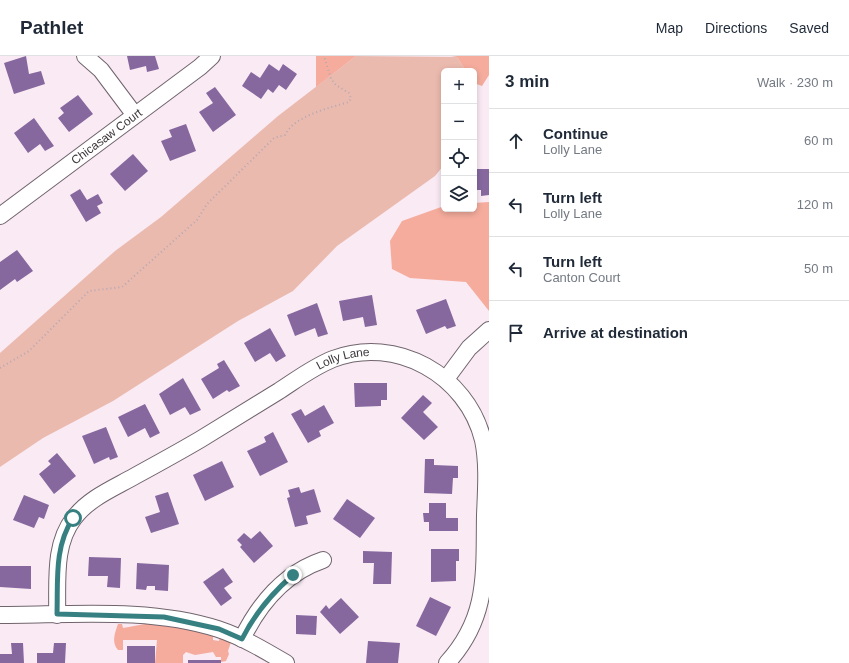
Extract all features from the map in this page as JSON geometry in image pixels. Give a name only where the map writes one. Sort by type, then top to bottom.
[{"type":"street","points":[[85,56],[101,70],[134,114]]},
{"type":"street","name":"Chicasaw Court","points":[[0,216],[134,114],[200,67],[212,56]]},
{"type":"street","points":[[446,379],[469,348],[489,330]]},
{"type":"street","name":"Lolly Lane","points":[[57,614],[58,559],[62,541],[73,518],[92,500],[161,462],[317,367],[333,359],[365,352],[394,354],[421,363],[446,379],[466,402],[476,420],[483,439],[486,460],[484,588],[481,605],[469,636],[447,663]]},
{"type":"street","points":[[242,639],[256,612],[276,590],[293,575],[312,564],[323,560]]},
{"type":"street","points":[[0,615],[57,614],[164,617],[207,626],[242,639],[286,663]]},
{"type":"path","points":[[0,368],[29,351],[89,291],[122,287],[197,220],[207,204],[274,138],[285,135],[288,128],[314,113],[349,102],[351,98],[349,93],[336,85],[331,79],[324,56]]},
{"type":"shaded area","points":[[316,56],[356,56],[316,87]]},
{"type":"shaded area","points":[[356,56],[457,57],[464,68],[441,68],[441,169],[435,176],[337,246],[293,291],[238,321],[113,401],[43,438],[0,467],[0,353],[115,251],[161,217],[278,116]]},
{"type":"shaded area","points":[[451,56],[489,56],[489,75],[482,86],[477,84],[477,68],[464,68],[457,57]]},
{"type":"shaded area","points":[[489,202],[489,311],[466,282],[410,278],[392,269],[390,241],[402,221],[441,207],[441,212],[477,212],[477,203]]},
{"type":"shaded area","points":[[118,624],[122,624],[123,628],[142,624],[154,624],[171,625],[196,630],[213,636],[213,640],[219,641],[220,637],[231,642],[228,651],[229,654],[226,661],[221,662],[221,657],[216,657],[213,652],[195,655],[186,652],[183,655],[183,663],[155,663],[157,640],[123,640],[123,650],[118,650],[114,641]]},
{"type":"building","points":[[26,56],[29,74],[41,71],[45,84],[14,94],[4,63]]},
{"type":"building","points":[[127,56],[155,56],[159,69],[147,72],[146,66],[130,70]]},
{"type":"building","points":[[269,64],[279,71],[283,64],[297,74],[286,90],[279,85],[273,93],[268,89],[261,99],[242,86],[251,72],[260,78]]},
{"type":"building","points":[[215,87],[236,115],[213,132],[199,112],[213,103],[206,93]]},
{"type":"building","points":[[78,95],[93,114],[69,132],[58,118],[64,113],[60,108]]},
{"type":"building","points":[[34,118],[54,146],[45,151],[40,144],[28,153],[14,133]]},
{"type":"building","points":[[186,124],[196,151],[170,161],[161,141],[172,137],[169,130]]},
{"type":"building","points":[[133,154],[148,171],[125,191],[110,174]]},
{"type":"building","points":[[477,169],[489,169],[489,195],[481,196],[481,190],[477,190]]},
{"type":"building","points":[[80,189],[87,200],[98,194],[103,203],[97,206],[101,213],[86,222],[70,195]]},
{"type":"building","points":[[17,250],[33,271],[17,282],[15,279],[0,290],[0,262]]},
{"type":"building","points":[[372,295],[377,325],[365,327],[363,317],[343,321],[339,301]]},
{"type":"building","points":[[446,299],[456,326],[447,329],[445,326],[426,334],[416,310]]},
{"type":"building","points":[[317,303],[328,334],[318,337],[315,328],[295,336],[287,315]]},
{"type":"building","points":[[270,328],[286,356],[276,362],[270,353],[255,362],[244,343]]},
{"type":"building","points":[[224,360],[240,386],[229,392],[227,390],[213,399],[201,379],[219,368],[217,364]]},
{"type":"building","points":[[183,378],[201,410],[190,415],[185,407],[170,415],[159,394]]},
{"type":"building","points":[[354,383],[387,383],[387,400],[381,400],[381,406],[355,407]]},
{"type":"building","points":[[423,395],[432,403],[423,412],[438,427],[424,440],[401,418]]},
{"type":"building","points":[[145,404],[160,433],[150,438],[145,428],[128,437],[118,417]]},
{"type":"building","points":[[324,405],[334,423],[319,431],[321,436],[308,443],[291,414],[301,409],[305,416]]},
{"type":"building","points":[[106,427],[118,457],[110,460],[109,457],[94,464],[82,436]]},
{"type":"building","points":[[273,432],[288,462],[260,476],[247,451],[266,442],[264,437]]},
{"type":"building","points":[[57,453],[76,476],[54,494],[39,474],[51,464],[48,461]]},
{"type":"building","points":[[425,459],[434,459],[434,465],[458,466],[458,478],[453,478],[452,494],[424,493]]},
{"type":"building","points":[[222,461],[234,487],[205,501],[193,475]]},
{"type":"building","points":[[299,487],[301,493],[314,489],[321,512],[306,516],[308,524],[295,527],[287,498],[290,497],[288,490]]},
{"type":"building","points":[[168,492],[179,524],[151,533],[145,517],[160,512],[155,496]]},
{"type":"building","points":[[24,495],[49,505],[44,519],[39,517],[34,528],[13,520]]},
{"type":"building","points":[[347,499],[375,518],[360,538],[333,519]]},
{"type":"building","points":[[429,503],[446,503],[446,518],[458,518],[458,531],[429,531],[429,522],[424,522],[423,513],[429,513]]},
{"type":"building","points":[[260,531],[273,546],[254,563],[240,547],[242,545],[237,540],[244,533],[251,539]]},
{"type":"building","points":[[431,549],[459,549],[459,561],[456,561],[456,581],[431,582]]},
{"type":"building","points":[[363,551],[392,552],[391,584],[373,584],[374,563],[363,563]]},
{"type":"building","points":[[89,557],[121,558],[120,588],[107,587],[108,576],[88,576]]},
{"type":"building","points":[[137,563],[169,565],[168,591],[155,590],[155,586],[147,586],[146,590],[136,589]]},
{"type":"building","points":[[0,566],[31,566],[31,589],[0,587]]},
{"type":"building","points":[[223,568],[233,582],[224,588],[232,598],[221,606],[203,582]]},
{"type":"building","points":[[430,597],[451,607],[436,636],[416,626]]},
{"type":"building","points":[[341,598],[359,617],[340,634],[320,612],[326,605],[329,609]]},
{"type":"building","points":[[296,615],[317,616],[316,635],[296,634]]},
{"type":"building","points":[[368,641],[400,643],[398,663],[366,663]]},
{"type":"building","points":[[11,643],[23,643],[24,663],[0,663],[0,654],[12,654]]},
{"type":"building","points":[[54,643],[66,643],[65,663],[37,663],[37,653],[53,653]]},
{"type":"building","points":[[127,646],[155,646],[155,663],[127,663]]},
{"type":"building","points":[[188,660],[221,660],[221,663],[188,663]]},
{"type":"route","points":[[73,518],[68,525],[59,550],[57,614],[140,615],[164,617],[186,620],[219,629],[242,639],[256,612],[265,600],[293,575]]}]
